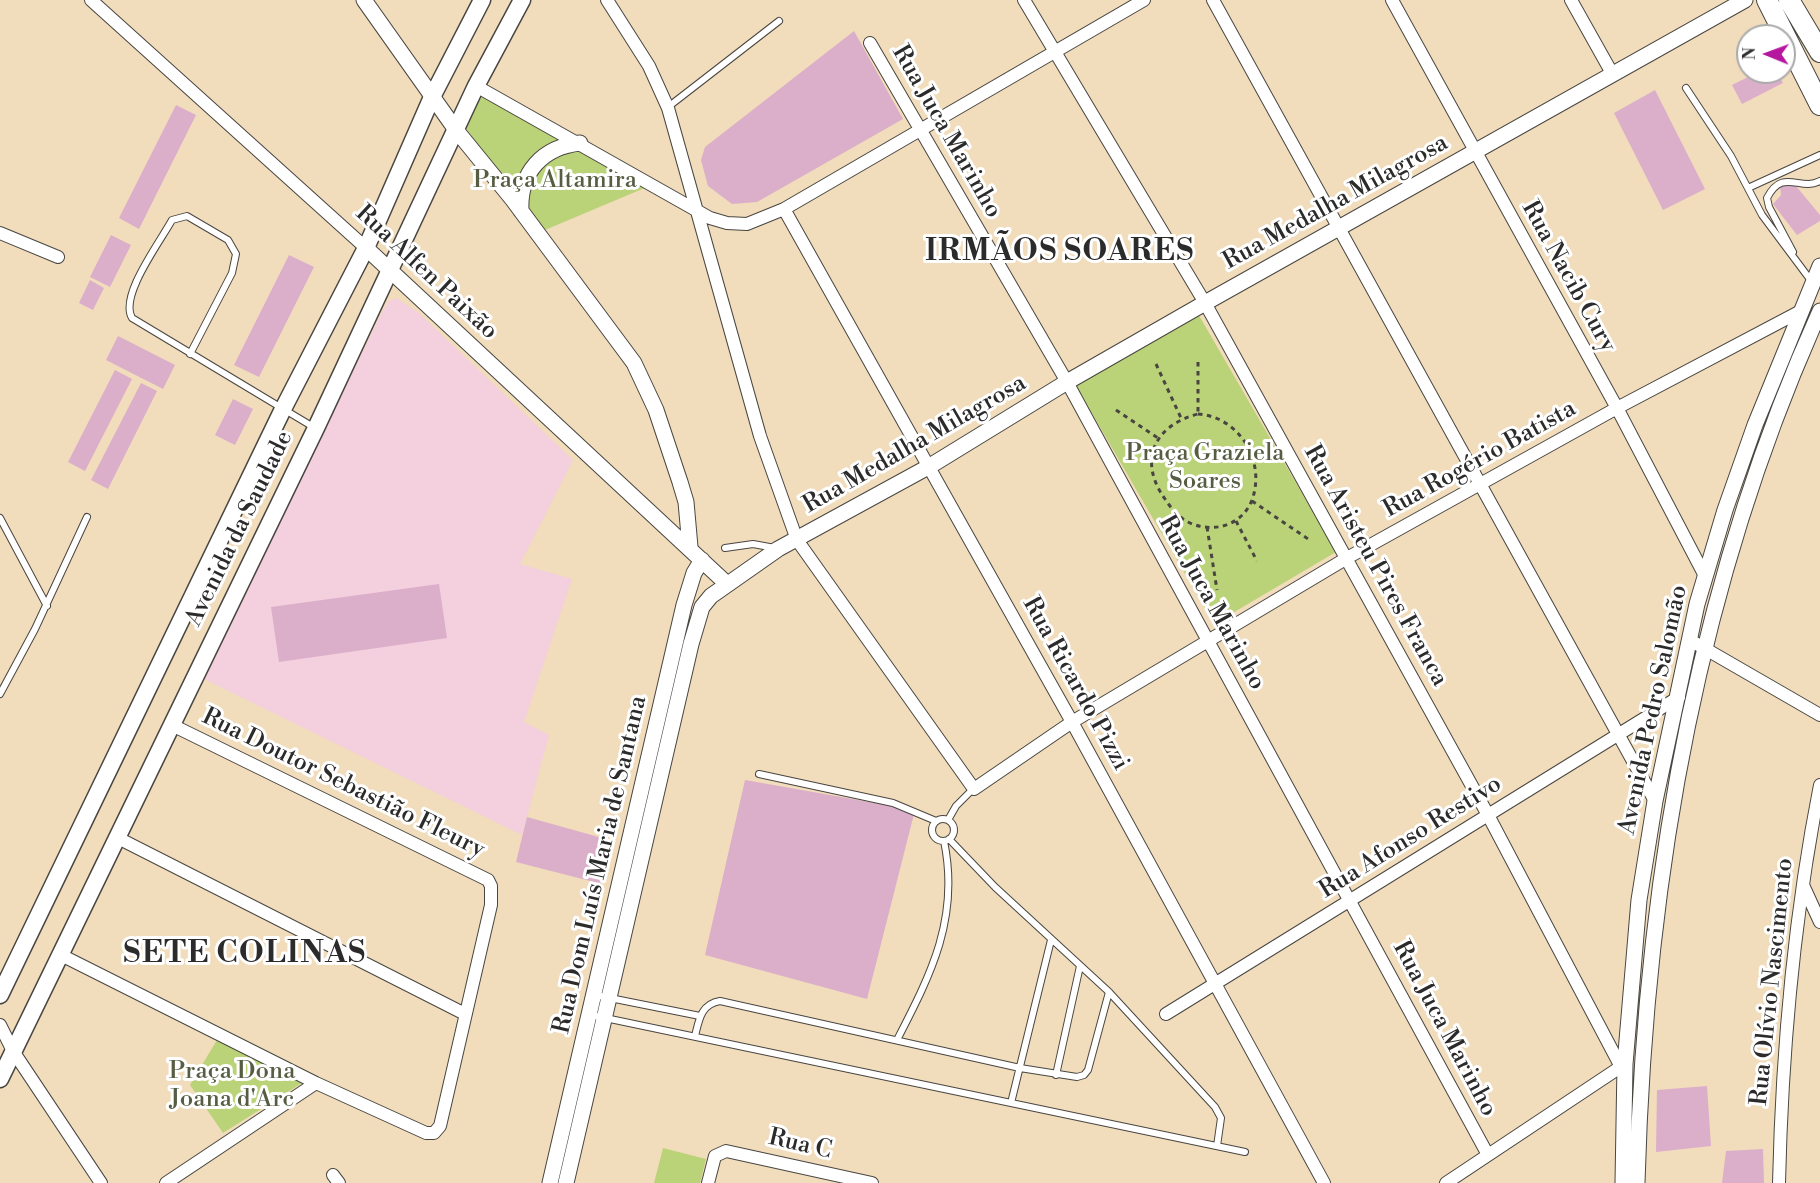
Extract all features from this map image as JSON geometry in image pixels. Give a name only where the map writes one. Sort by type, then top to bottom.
[{"type":"main road","name":"Avenida da Saudade","points":[[0,995],[283,409],[366,248],[432,97],[482,0]]},
{"type":"main road","name":"Avenida da Saudade","points":[[0,1079],[316,428],[476,86],[522,0]]},
{"type":"main road","points":[[1767,0],[1820,105]]},
{"type":"main road","points":[[1789,0],[1820,52]]},
{"type":"street","name":"Rua Alfen Paixão","points":[[91,0],[366,248],[690,547],[726,583]]},
{"type":"street","points":[[364,0],[456,130],[521,211],[634,363],[656,410],[680,482],[686,502],[690,547]]},
{"type":"street","points":[[607,0],[649,66],[668,108],[760,436],[796,540],[974,789]]},
{"type":"street","name":"Rua Aristeu Pires Franca","points":[[1024,0],[1205,303],[1488,815],[1623,1065]]},
{"type":"street","points":[[476,86],[580,143],[697,212],[727,223],[747,224],[784,209],[1144,0]]},
{"type":"street","points":[[1213,0],[1655,801]]},
{"type":"street","name":"Rua Nacib Cury","points":[[1392,0],[1617,408],[1705,576]]},
{"type":"street","points":[[1571,0],[1613,75]]},
{"type":"street","name":"Rua Medalha Milagrosa","points":[[778,549],[930,466],[1067,382],[1205,303],[1745,0]]},
{"type":"street","name":"Rua Juca Marinho","points":[[870,43],[1067,382],[1488,1155]]},
{"type":"street","points":[[521,211],[522,188],[531,168],[556,148],[580,143]]},
{"type":"street","name":"Rua Ricardo Pizzi","points":[[784,209],[1072,722],[1324,1183]]},
{"type":"street","points":[[0,233],[58,257]]},
{"type":"street","name":"Avenida Pedro Salomão","points":[[1623,1183],[1623,1065],[1638,910],[1655,801],[1705,576],[1748,446],[1799,312],[1809,278],[1820,266]]},
{"type":"street","name":"Avenida Pedro Salomão","points":[[1637,1183],[1641,1076],[1661,871],[1682,757],[1731,547],[1767,442],[1820,311]]},
{"type":"street","name":"Rua Rogério Batista","points":[[974,789],[1072,722],[1208,643],[1347,558],[1617,408],[1799,312]]},
{"type":"street","name":"Rua Dom Luís Maria de Santana","points":[[550,1183],[597,1016],[702,607],[726,583],[778,549]]},
{"type":"street","name":"Rua Dom Luís Maria de Santana","points":[[602,996],[684,604],[694,573],[702,560]]},
{"type":"street","points":[[1690,640],[1820,714]]},
{"type":"street","name":"Rua Afonso Restivo","points":[[1166,1014],[1678,697]]},
{"type":"street","name":"Rua Doutor Sebastião Fleury","points":[[172,725],[480,874],[491,886],[491,905],[465,1014]]},
{"type":"street","name":"Rua Olívio Nascimento","points":[[1779,1183],[1784,1066],[1802,883],[1820,785]]},
{"type":"street","points":[[59,954],[316,1083],[426,1133],[434,1133],[440,1126],[465,1014],[116,837]]},
{"type":"street","points":[[1802,883],[1820,922]]},
{"type":"street","name":"Rua Dom Luís Maria de Santana","points":[[566,1183],[597,1016]]},
{"type":"street","points":[[0,1025],[14,1051],[100,1183]]},
{"type":"street","points":[[1446,1183],[1623,1065]]},
{"type":"street","points":[[166,1183],[316,1083]]},
{"type":"street","name":"Rua C","points":[[708,1183],[718,1153],[726,1150],[872,1183]]},
{"type":"lane","points":[[668,108],[779,21]]},
{"type":"lane","points":[[1686,88],[1731,156],[1762,215],[1809,278]]},
{"type":"lane","points":[[1748,188],[1820,155]]},
{"type":"lane","points":[[1809,278],[1768,207],[1767,198],[1774,187],[1782,182],[1796,181],[1812,184],[1820,181]]},
{"type":"lane","points":[[190,354],[232,273],[236,254],[228,240],[187,216],[172,220],[130,294],[128,310],[139,323],[190,354],[316,428]]},
{"type":"lane","points":[[0,694],[47,606],[87,517]]},
{"type":"lane","points":[[0,518],[47,606]]},
{"type":"lane","points":[[725,548],[753,544],[778,549]]},
{"type":"lane","points":[[759,774],[893,803],[936,821],[948,820]]},
{"type":"lane","points":[[948,820],[956,806],[974,789]]},
{"type":"lane","points":[[897,1040],[923,990],[946,924],[950,890],[947,840],[954,829],[948,820]]},
{"type":"lane","points":[[936,821],[933,825],[934,836],[947,840],[1109,992],[1154,1038],[1219,1112],[1221,1125],[1217,1146]]},
{"type":"lane","points":[[1011,1103],[1051,940]]},
{"type":"lane","points":[[1056,1075],[1080,966]]},
{"type":"lane","points":[[695,1036],[700,1016],[705,1008],[712,1002],[720,1001],[1020,1068],[1077,1077],[1084,1075],[1088,1070],[1109,992]]},
{"type":"lane","points":[[602,996],[700,1016]]},
{"type":"lane","points":[[597,1016],[1245,1152]]},
{"type":"path","points":[[1198,362],[1198,414]]},
{"type":"path","points":[[1156,364],[1181,418]]},
{"type":"path","points":[[1116,410],[1158,438]]},
{"type":"path","points":[[1198,414],[1222,418],[1243,440],[1253,458],[1258,478],[1252,501],[1244,516],[1228,526],[1207,527],[1188,522],[1174,511],[1154,478],[1153,445],[1165,429],[1181,418],[1198,414]]},
{"type":"path","points":[[1252,501],[1311,541]]},
{"type":"path","points":[[1236,522],[1257,561]]},
{"type":"path","points":[[1207,527],[1217,590]]},
{"type":"shaded area","points":[[396,298],[419,313],[573,460],[520,564],[572,579],[524,722],[549,735],[522,835],[202,678],[383,310],[389,301]]},
{"type":"green space","name":"Praça Altamira","points":[[480,93],[647,187],[545,230],[514,194],[465,127]]},
{"type":"green space","name":"Praça Graziela Soares","points":[[1197,312],[1336,552],[1214,624],[1075,384]]},
{"type":"green space","name":"Praça Dona Joana d'Arc","points":[[217,1040],[302,1083],[223,1133],[190,1085]]},
{"type":"green space","points":[[663,1148],[706,1159],[700,1183],[654,1183]]},
{"type":"building","points":[[854,31],[903,119],[757,202],[732,204],[708,186],[701,160],[705,147]]},
{"type":"building","points":[[1736,83],[1781,84],[1742,104],[1732,85]]},
{"type":"building","points":[[1655,90],[1705,189],[1663,210],[1614,113]]},
{"type":"building","points":[[176,105],[196,115],[139,229],[119,218]]},
{"type":"building","points":[[1786,182],[1791,186],[1796,186],[1820,215],[1820,221],[1797,235],[1773,204],[1781,195],[1780,185]]},
{"type":"building","points":[[111,235],[131,245],[110,287],[90,277]]},
{"type":"building","points":[[289,255],[314,267],[259,377],[234,365]]},
{"type":"building","points":[[90,280],[104,288],[93,310],[79,303]]},
{"type":"building","points":[[118,336],[175,365],[163,389],[106,360]]},
{"type":"building","points":[[115,370],[132,379],[85,471],[68,462]]},
{"type":"building","points":[[141,383],[157,391],[108,489],[91,480]]},
{"type":"building","points":[[233,399],[253,409],[235,445],[215,435]]},
{"type":"building","points":[[439,584],[447,638],[279,662],[271,607]]},
{"type":"building","points":[[745,780],[915,810],[867,999],[705,955]]},
{"type":"building","points":[[527,817],[613,841],[602,884],[516,862]]},
{"type":"building","points":[[1707,1086],[1711,1146],[1656,1152],[1657,1090]]},
{"type":"building","points":[[1763,1149],[1764,1183],[1722,1183],[1726,1151]]},
{"type":"district","name":"IRMÃOS SOARES","points":[[1060,253]]},
{"type":"district","name":"SETE COLINAS","points":[[245,955]]}]
